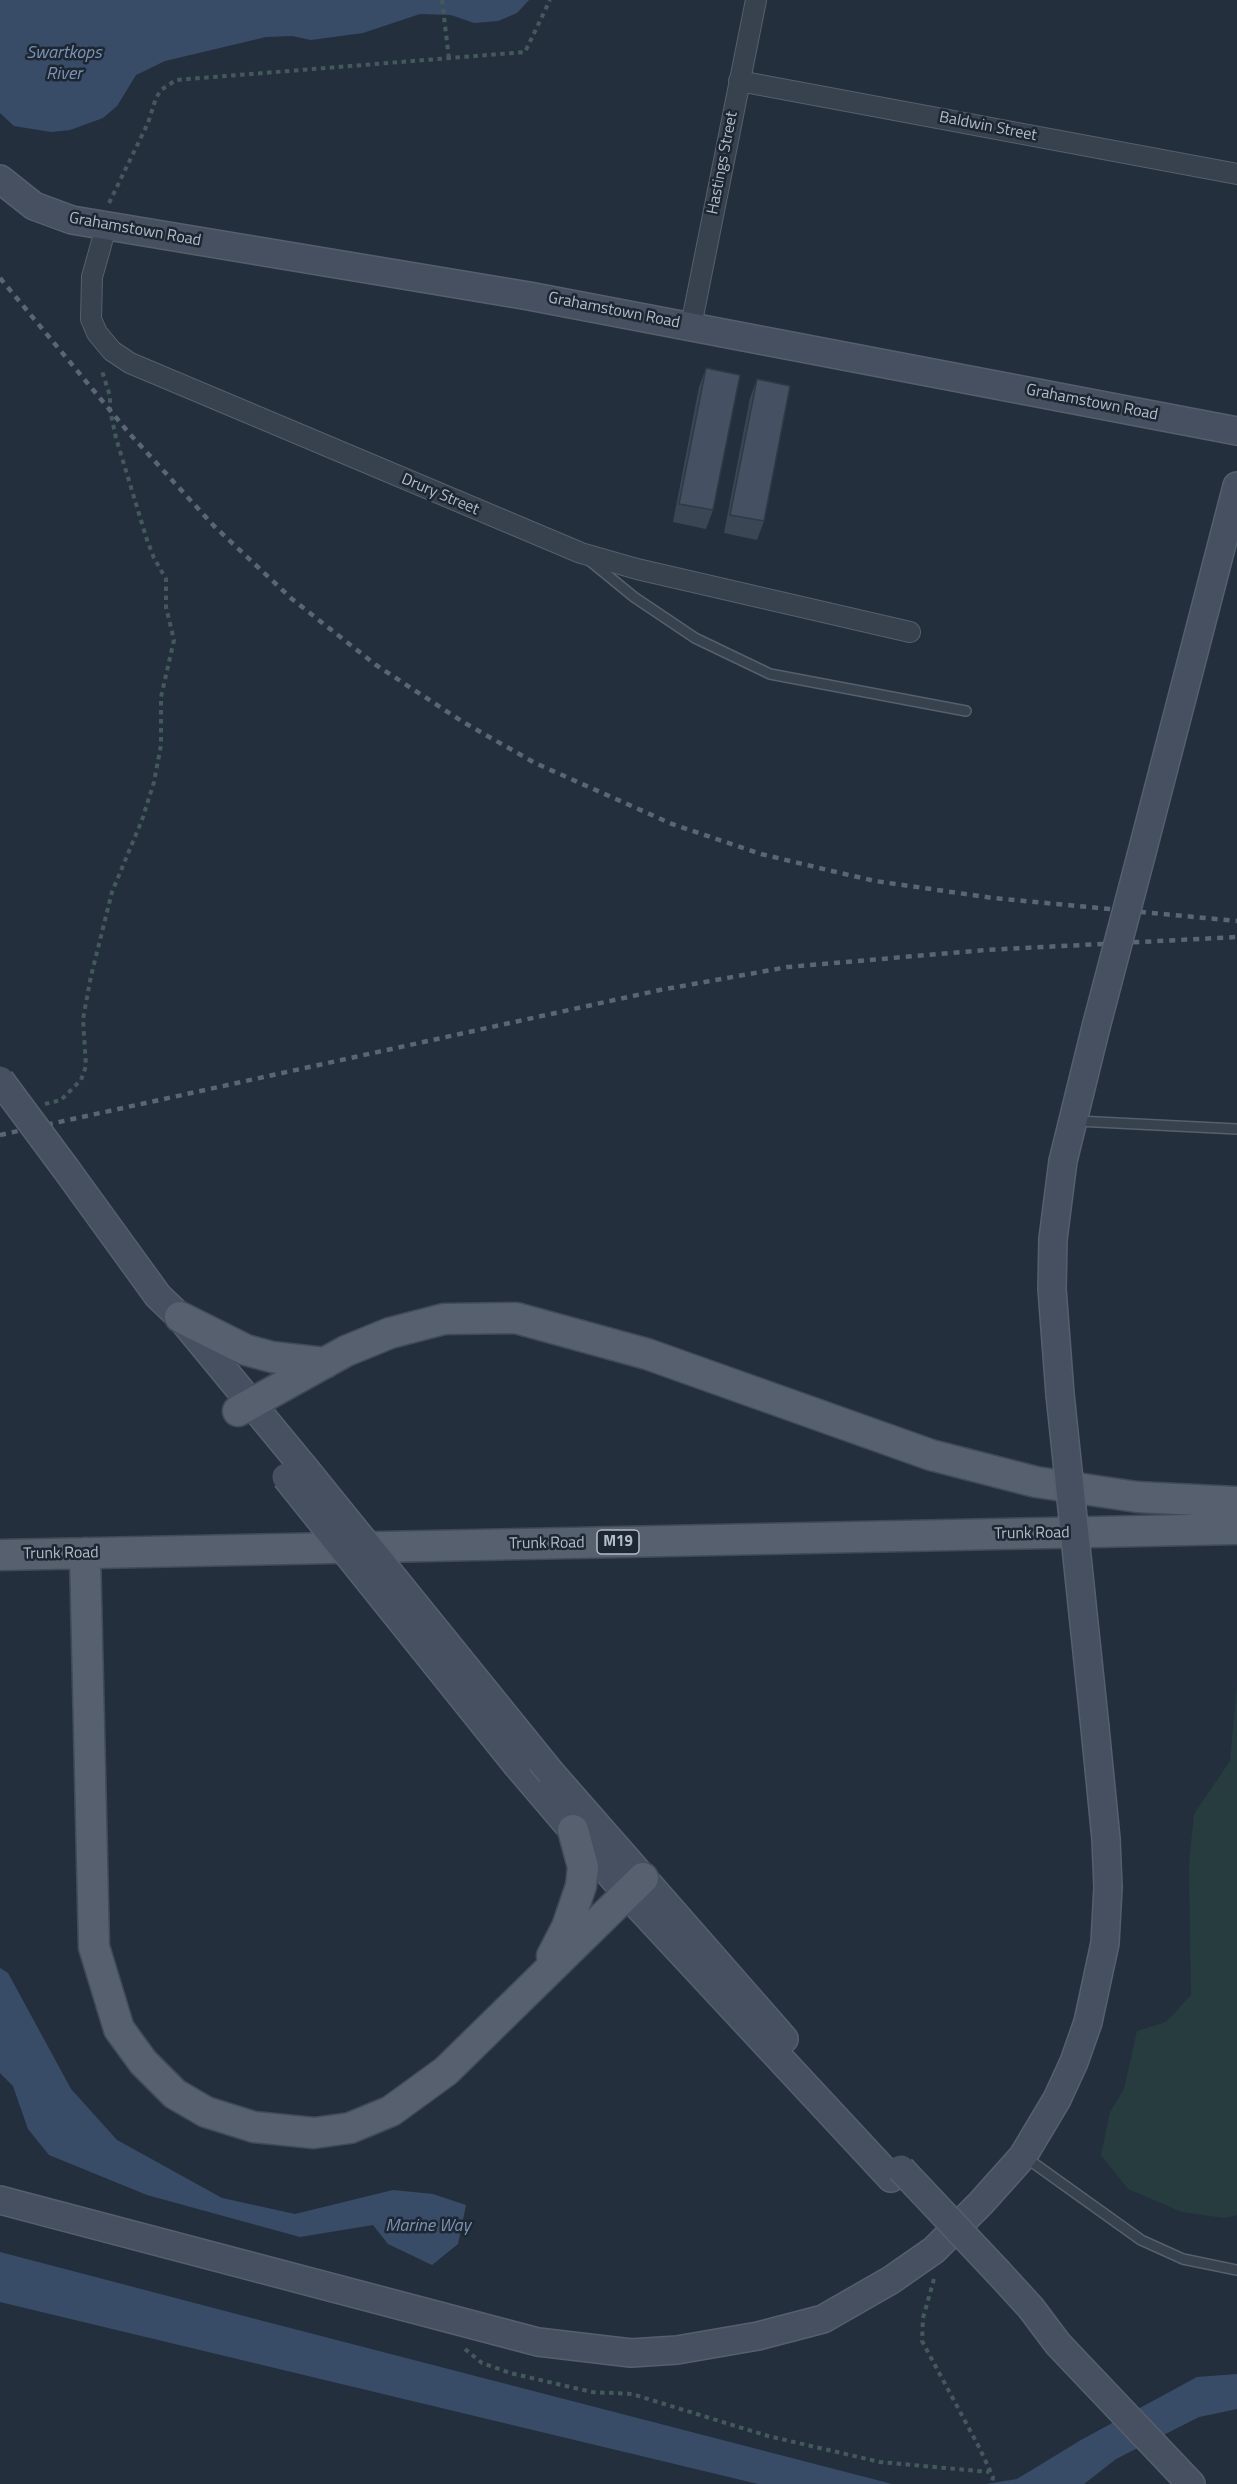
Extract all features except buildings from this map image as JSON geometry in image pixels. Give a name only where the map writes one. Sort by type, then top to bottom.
[{"type":"main road","name":"Grahamstown Road","points":[[0,179],[34,206],[52,215],[103,226],[529,296],[1237,431]]},
{"type":"main road","points":[[0,2200],[538,2342],[632,2353],[677,2350],[758,2336],[823,2319],[891,2280],[934,2250],[981,2203],[1023,2156],[1057,2099],[1074,2062],[1088,2022],[1106,1943],[1108,1887],[1106,1839],[1060,1394],[1052,1289],[1053,1239],[1063,1161],[1071,1121],[1237,486]]},
{"type":"main road","points":[[0,1080],[158,1296],[180,1317],[244,1407],[517,1766],[573,1830],[635,1886]]},
{"type":"main road","points":[[158,1296],[163,1309],[192,1352],[244,1407]]},
{"type":"main road","points":[[180,1317],[246,1350],[272,1357],[325,1363]]},
{"type":"main road","points":[[244,1407],[325,1363],[390,1333],[444,1319],[516,1318],[648,1353],[931,1455],[1036,1482],[1137,1497],[1237,1502]]},
{"type":"main road","points":[[294,1471],[551,1773],[635,1886],[896,2174],[994,2278],[1031,2308],[1058,2344],[1186,2479]]},
{"type":"main road","name":"Trunk Road","points":[[0,1555],[1237,1529]]},
{"type":"main road","points":[[85,1553],[94,1947],[119,2029],[143,2062],[175,2094],[206,2112],[254,2127],[314,2133],[350,2128],[391,2111],[446,2071],[635,1886]]},
{"type":"main road","points":[[539,1980],[567,1927],[581,1886],[583,1868],[573,1830]]},
{"type":"street","name":"Hastings Street","points":[[691,326],[756,0]]},
{"type":"street","name":"Baldwin Street","points":[[739,81],[1237,174]]},
{"type":"street","name":"Drury Street","points":[[103,226],[89,300],[92,319],[97,333],[112,351],[130,363],[581,554],[910,632]]},
{"type":"lane","points":[[581,554],[634,597],[695,638],[770,674],[966,711]]},
{"type":"lane","points":[[1071,1121],[1237,1129]]},
{"type":"lane","points":[[1023,2156],[1140,2240],[1183,2259],[1237,2270]]},
{"type":"path","points":[[442,0],[449,59]]},
{"type":"path","points":[[103,226],[148,123],[156,98],[168,84],[184,78],[525,52],[550,0]]},
{"type":"path","points":[[41,1105],[61,1100],[81,1080],[86,1066],[83,1019],[93,967],[112,892],[142,820],[154,782],[161,745],[161,697],[174,640],[166,607],[166,579],[153,558],[147,540],[116,438],[110,410],[110,396],[99,361]]},
{"type":"path","points":[[934,2250],[935,2273],[923,2318],[922,2341],[979,2447],[993,2477],[992,2484]]},
{"type":"path","points":[[459,2322],[465,2349],[482,2363],[510,2373],[592,2392],[632,2394],[768,2436],[880,2462],[989,2472]]},
{"type":"green space","points":[[1237,1685],[1237,2215],[1225,2218],[1182,2212],[1128,2189],[1101,2155],[1110,2112],[1124,2089],[1137,2031],[1166,2022],[1191,1995],[1189,1865],[1194,1814],[1230,1761]]},
{"type":"water","name":"Swartkops River","points":[[0,0],[529,0],[517,13],[498,21],[474,23],[451,15],[420,14],[363,33],[311,40],[292,36],[266,37],[165,61],[136,75],[117,106],[103,118],[70,130],[51,132],[14,126],[0,113]]},
{"type":"water","name":"Marine Way","points":[[0,1968],[8,1973],[71,2089],[117,2140],[222,2198],[295,2214],[393,2190],[433,2194],[466,2205],[458,2244],[432,2265],[388,2244],[373,2225],[300,2237],[147,2195],[49,2155],[28,2129],[13,2086],[0,2073]]},
{"type":"water","points":[[0,2252],[892,2484],[758,2484],[0,2302]]},
{"type":"water","points":[[1237,2374],[1237,2409],[1199,2417],[1116,2459],[1084,2484],[986,2484],[1017,2479],[1081,2440],[1197,2377]]},
{"type":"railway","points":[[0,278],[129,433],[214,526],[292,599],[376,665],[463,722],[535,763],[672,824],[761,854],[875,881],[993,898],[1237,921]]},
{"type":"railway","points":[[0,1135],[660,990],[788,967],[985,950],[1237,937]]}]
